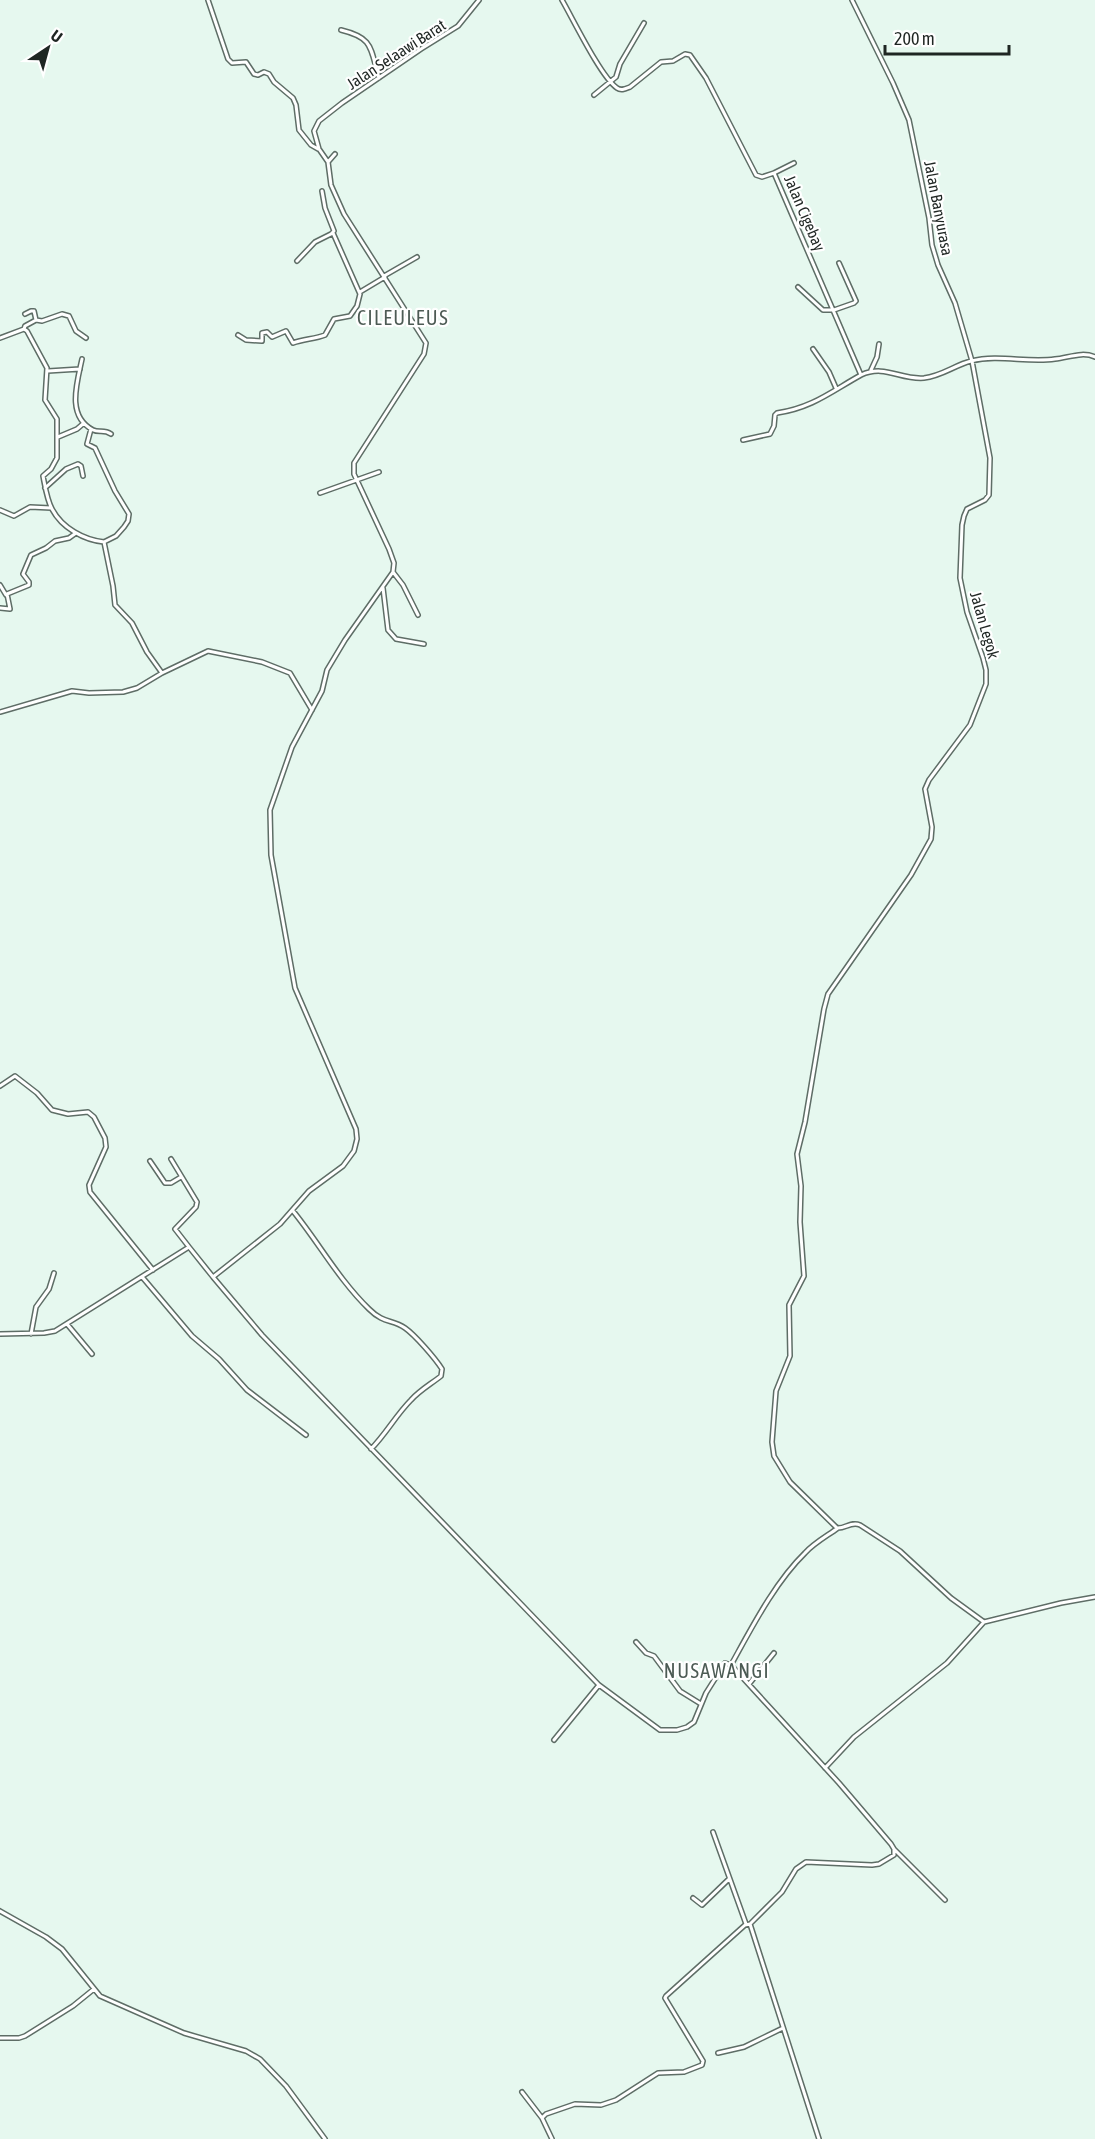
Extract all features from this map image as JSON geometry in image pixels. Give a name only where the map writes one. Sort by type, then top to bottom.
[{"type":"street","points":[[208,0],[228,59],[232,63],[246,62],[254,74],[264,72],[270,74],[274,82],[293,98],[299,130],[311,145],[319,149],[328,162],[331,185],[344,214],[426,343],[426,349],[352,468],[389,549],[394,562],[393,572],[334,657],[313,710],[292,747],[270,810],[271,855],[295,988],[356,1129],[357,1139],[349,1159],[309,1191],[280,1224],[213,1277]]},
{"type":"street","name":"Jalan Selaawi Barat","points":[[319,149],[314,135],[319,121],[421,49],[458,26],[479,0]]},
{"type":"street","points":[[562,0],[611,82]]},
{"type":"street","name":"Jalan Banyurasa","points":[[852,0],[909,120],[929,218],[934,255],[955,303],[972,361]]},
{"type":"street","points":[[594,95],[618,75],[620,64],[644,23]]},
{"type":"street","points":[[341,30],[358,34],[366,41],[379,78]]},
{"type":"street","name":"Jalan Cigebay","points":[[611,82],[617,88],[626,89],[661,62],[673,61],[688,54],[706,78],[756,175],[762,177],[774,173],[861,375]]},
{"type":"street","points":[[328,162],[335,154]]},
{"type":"street","points":[[774,173],[794,163]]},
{"type":"street","points":[[238,335],[246,340],[262,341],[262,333],[267,332],[272,337],[286,331],[293,343],[309,337],[320,337],[328,332],[334,319],[346,318],[354,312],[360,299],[360,292],[333,233],[322,191]]},
{"type":"street","points":[[297,261],[315,242],[333,233]]},
{"type":"street","points":[[360,292],[417,257]]},
{"type":"street","points":[[798,287],[820,308],[827,311],[856,301],[839,263]]},
{"type":"street","points":[[25,314],[31,310],[36,320]]},
{"type":"street","points":[[0,338],[24,329],[24,326],[36,320],[42,321],[65,314],[71,318],[76,332],[86,338]]},
{"type":"street","points":[[24,329],[30,334],[46,362],[48,371],[45,400],[57,419],[57,458],[51,469],[43,476],[51,508],[76,533],[87,539],[104,542],[116,536],[124,527],[129,514],[115,491],[95,448],[87,444],[91,429]]},
{"type":"street","points":[[871,370],[878,354],[879,344]]},
{"type":"street","points":[[813,348],[829,372],[836,388]]},
{"type":"street","points":[[743,440],[770,434],[774,426],[775,415],[819,400],[836,388],[871,370],[882,370],[911,378],[925,378],[938,376],[972,361],[997,357],[1052,360],[1084,354],[1095,357]]},
{"type":"street","points":[[82,359],[75,403],[78,416],[91,429],[105,430],[111,434]]},
{"type":"street","name":"Jalan Legok","points":[[838,1528],[816,1510],[790,1482],[772,1449],[776,1391],[790,1356],[789,1305],[803,1280],[804,1272],[798,1148],[805,1122],[828,994],[903,886],[931,839],[932,827],[926,789],[929,780],[970,725],[986,684],[986,670],[967,612],[960,578],[964,516],[969,508],[985,500],[990,490],[990,458],[972,361]]},
{"type":"street","points":[[48,371],[80,369]]},
{"type":"street","points":[[58,437],[79,429],[84,423]]},
{"type":"street","points":[[45,488],[66,469],[78,464],[81,466],[83,476]]},
{"type":"street","points":[[320,493],[379,472]]},
{"type":"street","points":[[0,510],[14,516],[30,507],[51,508]]},
{"type":"street","points":[[6,595],[29,585],[23,574],[30,555],[55,541],[69,538],[76,533]]},
{"type":"street","points":[[104,542],[115,605],[132,623],[147,652],[162,673]]},
{"type":"street","points":[[393,572],[403,585],[418,615]]},
{"type":"street","points":[[0,585],[10,609],[0,608]]},
{"type":"street","points":[[383,588],[388,630],[396,639],[424,644]]},
{"type":"street","points":[[0,712],[72,691],[123,692],[137,688],[208,651],[262,662],[290,673],[313,710]]},
{"type":"street","points":[[0,1086],[13,1077],[17,1077],[37,1093],[52,1110],[68,1114],[85,1112],[93,1115],[105,1138],[106,1147],[89,1185],[90,1191],[153,1270]]},
{"type":"street","points":[[171,1159],[197,1204],[175,1230],[213,1277],[262,1335],[599,1685],[660,1730],[677,1730],[694,1722],[722,1665],[725,1663],[731,1665],[825,1768],[894,1849],[945,1900]]},
{"type":"street","points":[[150,1161],[165,1184],[182,1177]]},
{"type":"street","points":[[293,1211],[323,1254],[366,1307],[384,1321],[403,1326],[412,1333],[442,1368],[441,1376],[408,1402],[381,1439],[370,1449]]},
{"type":"street","points":[[0,1334],[31,1334],[55,1330],[143,1278],[189,1247]]},
{"type":"street","points":[[31,1334],[33,1314],[40,1299],[49,1289],[54,1273]]},
{"type":"street","points":[[143,1278],[192,1336],[219,1359],[247,1390],[306,1436]]},
{"type":"street","points":[[67,1324],[92,1354]]},
{"type":"street","points":[[731,1665],[756,1621],[794,1565],[808,1550],[838,1528],[853,1523],[860,1525],[900,1551],[951,1598],[984,1622]]},
{"type":"street","points":[[825,1768],[854,1737],[947,1663],[984,1622],[1095,1597]]},
{"type":"street","points":[[636,1642],[646,1653],[654,1656],[680,1691],[701,1704]]},
{"type":"street","points":[[749,1684],[774,1653]]},
{"type":"street","points":[[554,1740],[599,1685]]},
{"type":"street","points":[[713,1833],[748,1924],[819,2139]]},
{"type":"street","points":[[542,2118],[546,2114],[575,2104],[601,2105],[616,2100],[658,2073],[684,2072],[702,2065],[703,2061],[682,2029],[666,1996],[783,1892],[796,1869],[806,1862],[879,1864],[894,1855],[894,1849]]},
{"type":"street","points":[[693,1898],[702,1905],[729,1878]]},
{"type":"street","points":[[0,1911],[46,1937],[62,1949],[100,1996],[184,2033],[252,2054],[286,2086],[325,2139]]},
{"type":"street","points":[[0,2038],[25,2036],[74,2006],[94,1989]]},
{"type":"street","points":[[718,2053],[744,2047],[783,2028]]},
{"type":"street","points":[[522,2092],[542,2118],[552,2139]]},
{"type":"district","name":"CILEULEUS","points":[[403,317]]},
{"type":"district","name":"NUSAWANGI","points":[[717,1670]]}]
